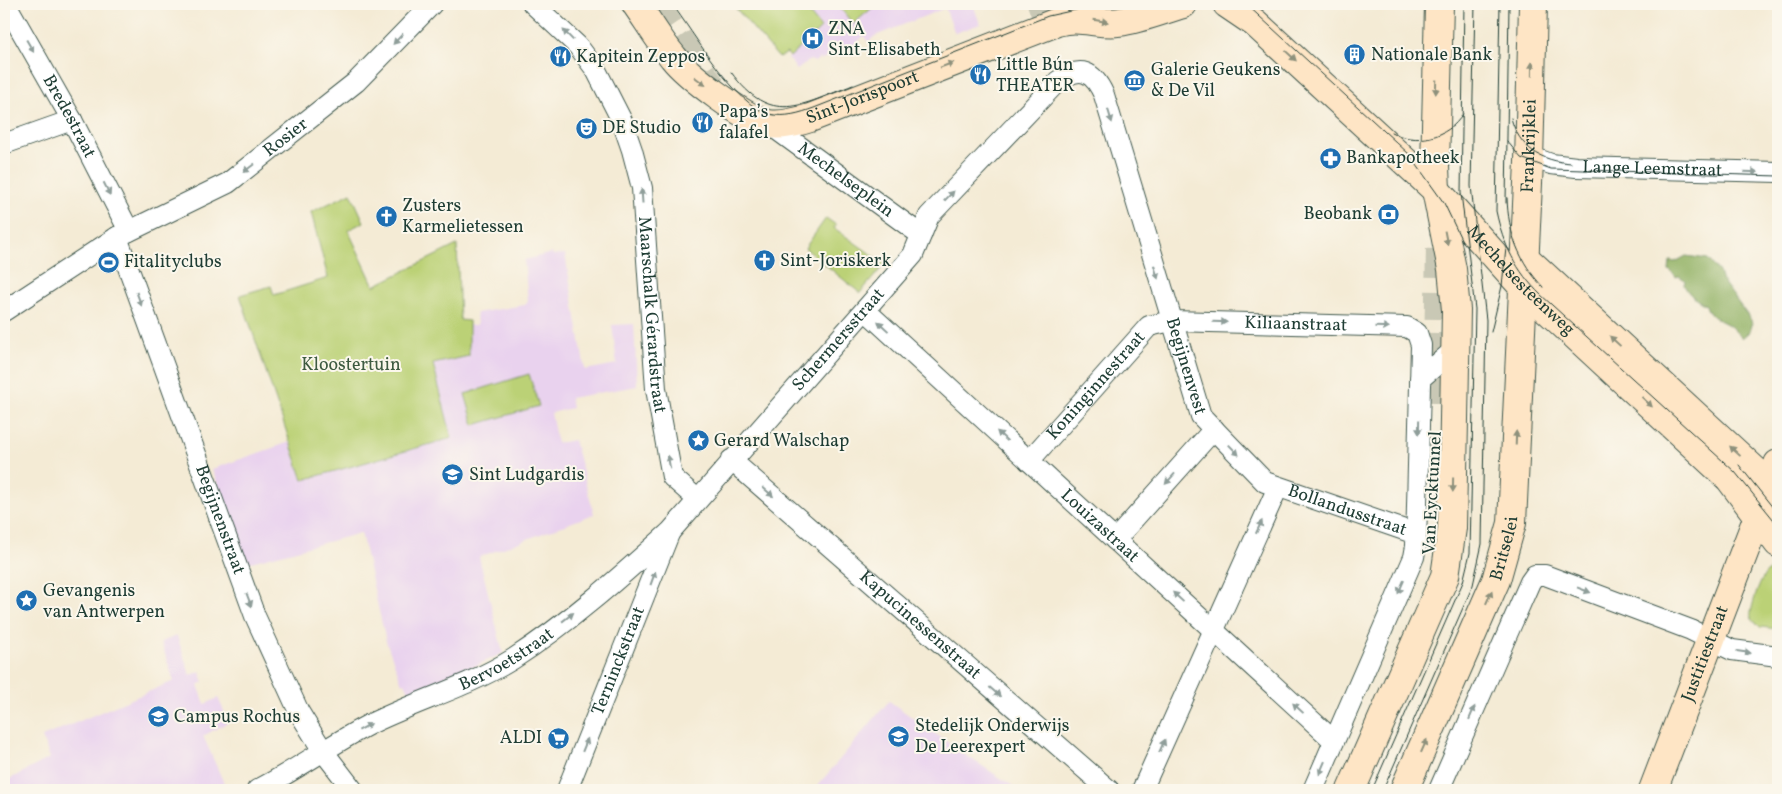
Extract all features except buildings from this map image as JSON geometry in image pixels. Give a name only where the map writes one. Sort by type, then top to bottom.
[{"type":"main road","points":[[636,4],[680,66],[746,114],[769,124]]},
{"type":"main road","name":"Sint-Jorispoort","points":[[769,124],[793,123],[810,118],[1057,22],[1071,18],[1120,22],[1183,4]]},
{"type":"main road","name":"Mechelsesteenweg","points":[[1227,4],[1255,24],[1436,190],[1523,287],[1730,479],[1778,543]]},
{"type":"main road","points":[[1351,790],[1445,576],[1450,554],[1456,310],[1453,276],[1436,190],[1435,123],[1439,4]]},
{"type":"main road","name":"Frankrijklei","points":[[1523,287],[1533,4]]},
{"type":"main road","name":"Mechelsesteenweg","points":[[1525,258],[1776,480]]},
{"type":"main road","name":"Britselei","points":[[1404,790],[1496,580],[1509,538],[1514,502],[1523,287]]},
{"type":"main road","name":"Van Eycktunnel","points":[[1393,695],[1391,673],[1393,652],[1428,573],[1434,546],[1437,403]]},
{"type":"main road","name":"Justitiestraat","points":[[1653,790],[1759,517],[1776,480]]},
{"type":"street","name":"Bredestraat","points":[[6,4],[72,120],[123,234]]},
{"type":"street","name":"Rosier","points":[[4,311],[123,234],[228,183],[356,82],[432,4]]},
{"type":"street","name":"Maarschalk Gérardstraat","points":[[533,4],[578,46],[596,70],[622,121],[632,150],[642,188],[656,389],[672,477],[697,499]]},
{"type":"street","name":"Schermersstraat","points":[[670,532],[731,460],[913,255],[929,216],[1058,81],[1074,72],[1082,71],[1089,74]]},
{"type":"street","name":"Begijnenvest","points":[[1089,74],[1096,80],[1104,95],[1201,416],[1265,482],[1278,487]]},
{"type":"street","points":[[4,144],[72,120]]},
{"type":"street","name":"Mechelseplein","points":[[769,124],[921,235]]},
{"type":"street","name":"Lange Leemstraat","points":[[1529,156],[1550,164],[1576,167],[1778,172]]},
{"type":"street","name":"Begijnenstraat","points":[[123,234],[255,616],[299,712],[322,751],[353,790]]},
{"type":"street","name":"Louizastraat","points":[[865,310],[1334,741]]},
{"type":"street","name":"Kiliaanstraat","points":[[1171,321],[1407,327],[1417,333],[1421,345],[1420,379]]},
{"type":"street","name":"Koninginnestraat","points":[[1029,460],[1149,326],[1171,321]]},
{"type":"street","points":[[1313,790],[1414,557],[1420,379],[1455,349]]},
{"type":"street","points":[[1115,540],[1214,429]]},
{"type":"street","name":"Kapucinessenstraat","points":[[731,460],[1109,790]]},
{"type":"street","points":[[1142,790],[1278,487]]},
{"type":"street","name":"Bollandusstraat","points":[[1278,487],[1416,534]]},
{"type":"street","name":"Bervoetstraat","points":[[257,790],[290,774],[322,751],[369,725],[472,681],[513,659],[627,571],[670,532]]},
{"type":"street","name":"Terninckstraat","points":[[567,790],[670,532]]},
{"type":"street","name":"Britselei","points":[[1439,790],[1530,582],[1538,574],[1691,630],[1711,640]]},
{"type":"street","points":[[1711,640],[1732,650],[1778,656]]},
{"type":"shaded area","name":"ZNA Sint-Elisabeth","points":[[732,4],[973,4],[980,24],[955,33],[945,8],[875,36],[868,42],[864,36],[848,50],[846,47],[821,60],[819,58],[815,62],[810,60],[797,70],[788,58],[790,57],[787,53]]},
{"type":"shaded area","name":"Sint Ludgardis","points":[[552,253],[553,255],[565,254],[585,370],[617,364],[612,325],[634,324],[637,386],[570,398],[572,408],[551,413],[557,443],[574,440],[594,514],[479,557],[503,653],[411,696],[405,683],[402,684],[386,641],[361,533],[247,563],[212,469],[290,442],[303,480],[452,438],[433,364],[469,356],[469,325],[477,325],[476,313],[525,305],[528,301],[524,260]]},
{"type":"shaded area","name":"Campus Rochus","points":[[177,636],[190,675],[200,672],[204,682],[198,685],[205,704],[218,698],[229,722],[203,736],[227,790],[6,790],[8,780],[50,758],[42,737],[174,681],[161,642]]},
{"type":"shaded area","name":"Stedelijk Onderwijs De Leerexpert","points":[[889,701],[967,756],[1019,790],[814,790]]},
{"type":"green space","points":[[732,4],[802,4],[821,28],[790,57],[787,53],[779,58]]},
{"type":"green space","points":[[837,4],[877,4],[853,24]]},
{"type":"green space","name":"Kloostertuin","points":[[351,193],[364,222],[348,230],[374,286],[457,245],[460,320],[469,321],[469,356],[433,364],[452,438],[303,480],[240,295],[271,286],[274,295],[328,278],[311,212]]},
{"type":"green space","points":[[826,218],[836,225],[834,228],[885,264],[860,293],[805,248]]},
{"type":"green space","points":[[1686,256],[1708,259],[1719,272],[1721,279],[1753,323],[1749,332],[1742,338],[1730,326],[1712,316],[1706,305],[1688,292],[1684,285],[1685,280],[1679,276],[1676,277],[1669,270],[1670,261],[1675,262]]},
{"type":"green space","points":[[529,374],[539,406],[474,425],[465,394]]},
{"type":"green space","points":[[1778,568],[1778,629],[1760,627],[1751,618],[1754,602],[1767,572]]},
{"type":"tunnel","points":[[654,4],[712,87]]},
{"type":"tunnel","points":[[1032,19],[1074,4]]},
{"type":"tunnel","points":[[1437,403],[1440,245]]},
{"type":"tram line","points":[[672,4],[729,83],[756,108],[769,114],[781,115],[798,113],[814,108],[1048,16],[1103,4]]},
{"type":"tram line","points":[[1130,4],[1155,4]]},
{"type":"tram line","points":[[1246,4],[1409,154],[1444,203],[1462,241]]},
{"type":"tram line","points":[[1372,790],[1463,582],[1470,553],[1475,309],[1461,193],[1464,4]]},
{"type":"tram line","points":[[1383,790],[1473,585],[1482,544],[1486,320],[1471,186],[1475,4]]},
{"type":"tram line","points":[[1500,4],[1496,211],[1502,235],[1512,256],[1532,286],[1735,472],[1778,525]]},
{"type":"tram line","points":[[1506,203],[1509,4]]},
{"type":"tram line","points":[[731,72],[746,89],[760,100],[773,106],[787,107],[802,104],[853,85]]},
{"type":"tram line","points":[[1391,132],[1410,138],[1430,137],[1449,129],[1463,114]]},
{"type":"tram line","points":[[1511,118],[1520,137],[1533,151],[1550,159],[1571,163]]},
{"type":"tram line","points":[[1507,141],[1521,158],[1551,169],[1778,176]]},
{"type":"tram line","points":[[1507,198],[1510,223],[1516,246],[1527,267],[1543,287]]},
{"type":"tram line","points":[[1491,332],[1502,286],[1506,248]]},
{"type":"tram line","points":[[1739,465],[1778,514]]},
{"type":"place","name":"ZNA Sint-Elisabeth","points":[[812,39]]},
{"type":"place","name":"Nationale Bank","points":[[1355,55]]},
{"type":"place","name":"Kapitein Zeppos","points":[[560,57]]},
{"type":"place","name":"Little Bún THEATER","points":[[980,75]]},
{"type":"place","name":"Galerie Geukens & De Vil","points":[[1135,80]]},
{"type":"place","name":"Papa’s falafel","points":[[703,122]]},
{"type":"place","name":"DE Studio","points":[[586,128]]},
{"type":"place","name":"Bankapotheek","points":[[1330,158]]},
{"type":"place","name":"Beobank","points":[[1388,214]]},
{"type":"place","name":"Zusters Karmelietessen","points":[[386,216]]},
{"type":"place","name":"Sint-Joriskerk","points":[[764,261]]},
{"type":"place","name":"Fitalityclubs","points":[[108,262]]},
{"type":"place","name":"Gerard Walschap","points":[[698,441]]},
{"type":"place","name":"Sint Ludgardis","points":[[453,475]]},
{"type":"place","name":"Gevangenis van Antwerpen","points":[[27,601]]},
{"type":"place","name":"Campus Rochus","points":[[158,717]]},
{"type":"place","name":"Stedelijk Onderwijs De Leerexpert","points":[[899,736]]},
{"type":"place","name":"ALDI","points":[[558,738]]}]
